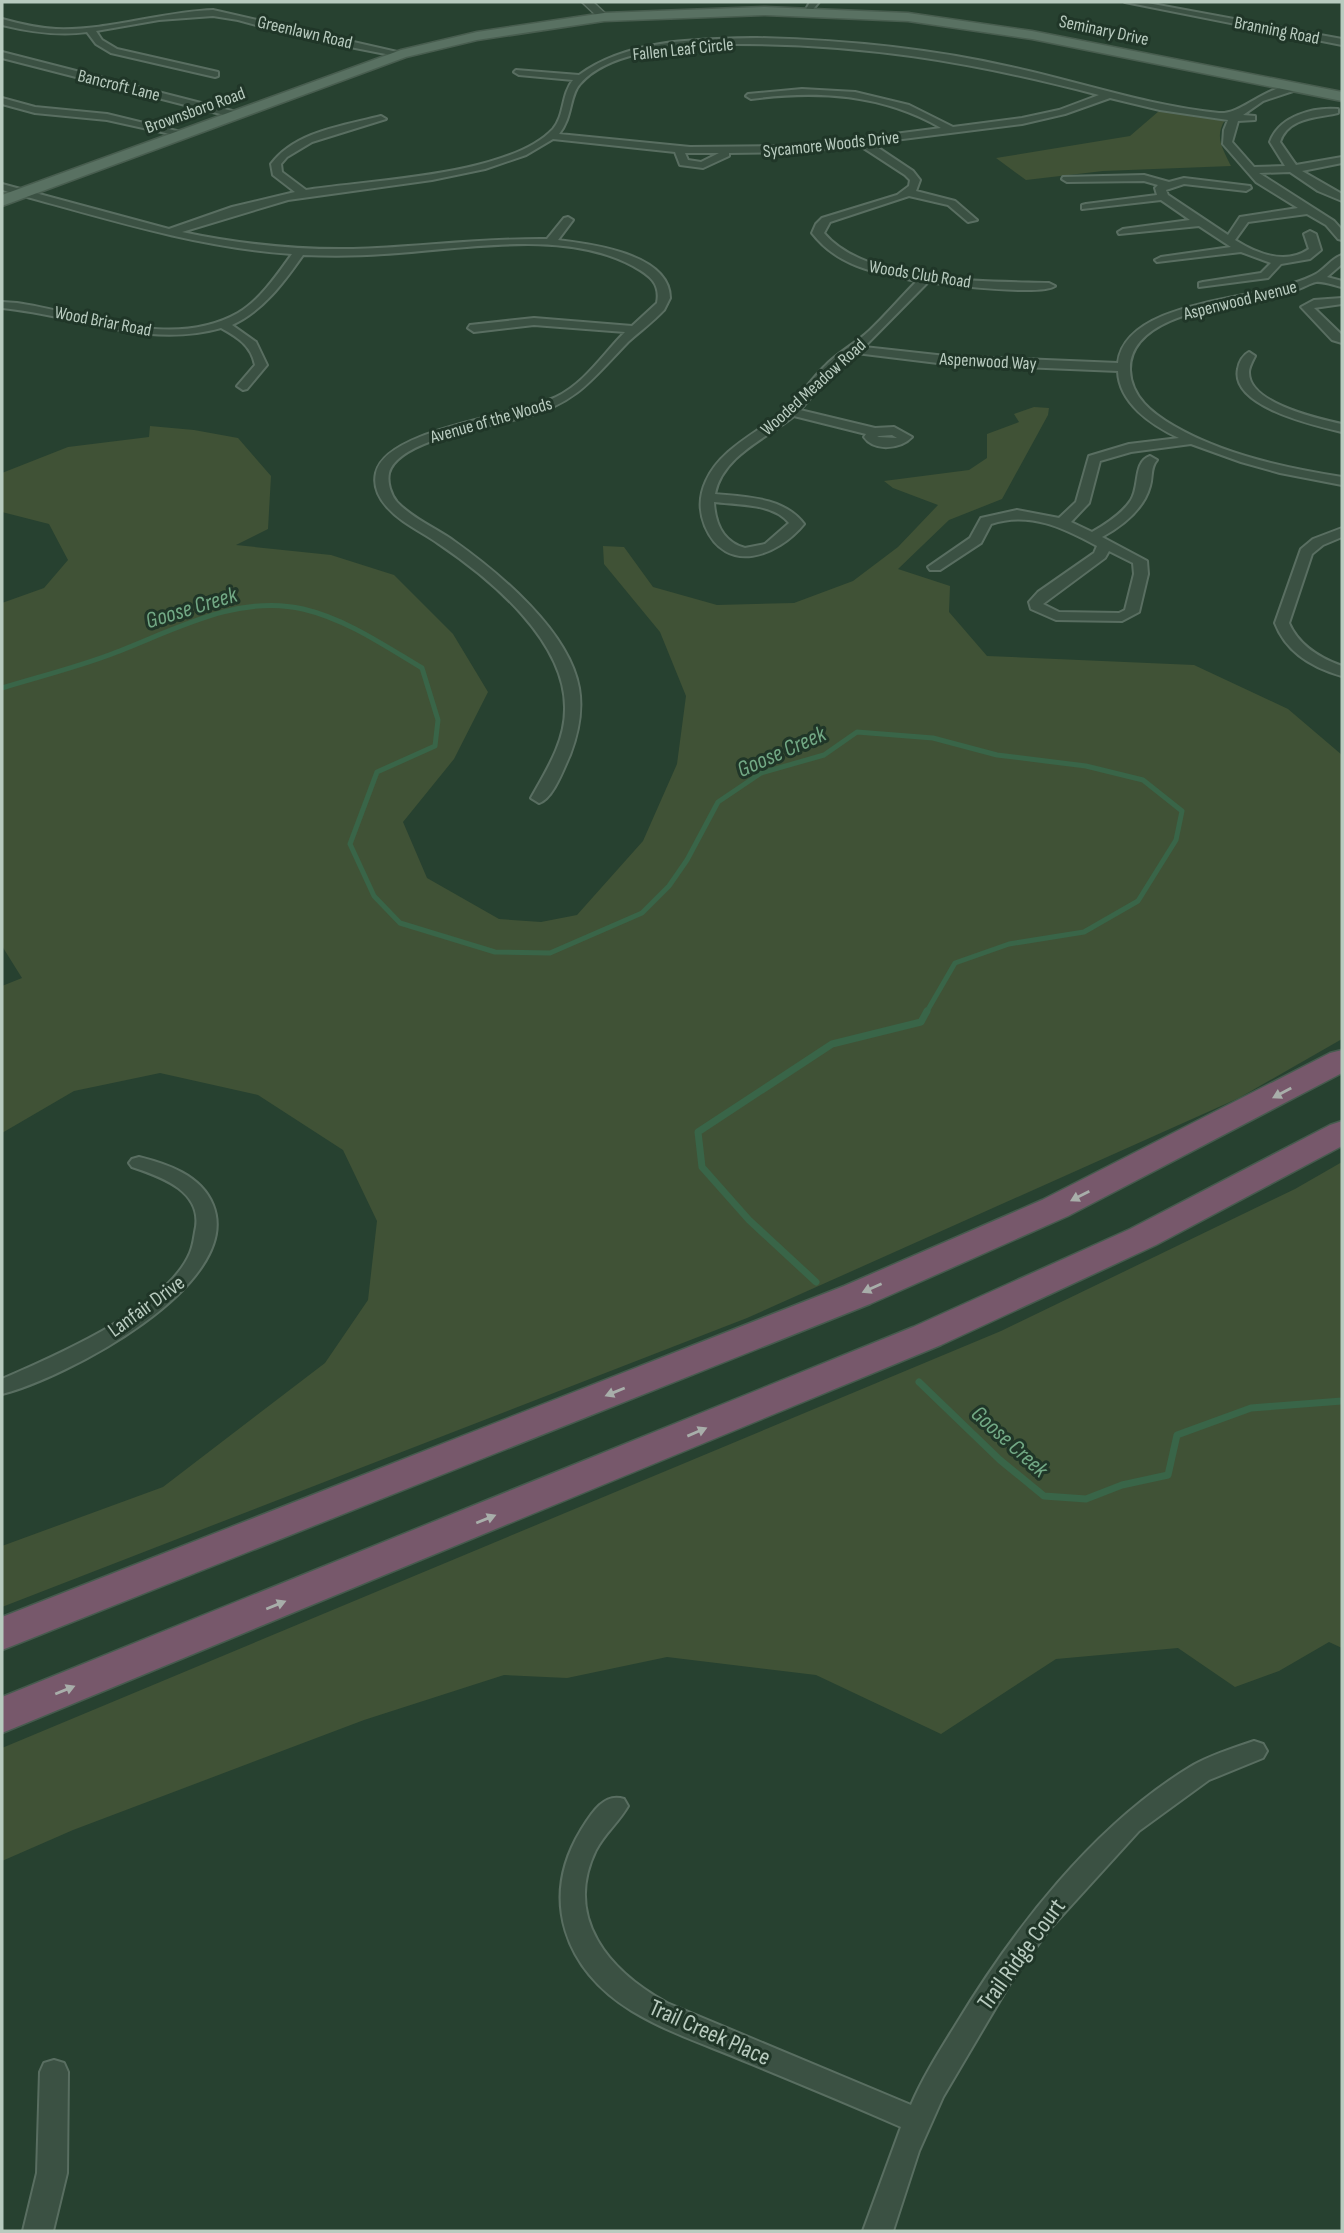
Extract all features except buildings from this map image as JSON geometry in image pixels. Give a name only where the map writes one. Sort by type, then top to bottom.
[{"type":"highway","points":[[2,1634],[857,1295],[1055,1209],[1342,1060]]},
{"type":"highway","points":[[2,1716],[927,1336],[1143,1237],[1342,1132]]},
{"type":"main road","name":"Seminary Drive","points":[[401,54],[477,36],[604,17],[811,7],[995,29],[1293,88],[1338,104]]},
{"type":"main road","name":"Brownsboro Road","points":[[3,194],[24,193],[401,54]]},
{"type":"street","points":[[587,2],[604,17]]},
{"type":"street","name":"Branning Road","points":[[1129,2],[1342,42]]},
{"type":"street","name":"Greenlawn Road","points":[[2,22],[32,31],[91,31],[173,14],[216,13],[240,16],[285,30],[401,54]]},
{"type":"street","points":[[91,31],[99,41],[114,51],[215,74]]},
{"type":"street","name":"Fallen Leaf Circle","points":[[581,78],[609,60],[639,51],[702,43],[846,45],[932,54],[1018,71],[1108,96],[1251,118]]},
{"type":"street","name":"Bancroft Lane","points":[[2,55],[236,115]]},
{"type":"street","points":[[519,72],[581,78]]},
{"type":"street","points":[[157,237],[236,209],[303,193],[408,181],[466,170],[508,158],[551,136],[565,118],[568,93],[581,78]]},
{"type":"street","points":[[1240,141],[1227,142],[1227,129],[1234,116],[1266,96],[1293,88]]},
{"type":"street","points":[[1293,88],[1288,96],[1251,118],[1240,141],[1251,170],[1270,188],[1331,223],[1342,237]]},
{"type":"street","points":[[751,96],[800,92],[869,99],[923,114],[951,131]]},
{"type":"street","name":"Sycamore Woods Drive","points":[[551,136],[679,149],[684,163],[703,165],[729,151],[801,149],[951,131],[1044,116],[1108,96]]},
{"type":"street","points":[[2,101],[35,110],[107,117],[184,134]]},
{"type":"street","points":[[1338,104],[1296,120],[1278,131],[1275,142],[1280,155],[1293,168],[1317,187],[1342,198]]},
{"type":"street","points":[[81,116],[93,122],[167,140]]},
{"type":"street","points":[[303,193],[277,173],[276,164],[281,157],[304,143],[381,119]]},
{"type":"street","points":[[862,142],[913,176],[914,187],[909,193],[953,202],[966,211],[972,220]]},
{"type":"street","points":[[1251,170],[1322,166],[1342,160]]},
{"type":"street","points":[[1067,179],[1143,178],[1165,184],[1184,181],[1246,188]]},
{"type":"street","points":[[1165,184],[1160,188],[1163,197],[1242,249],[1259,257],[1278,260],[1310,255],[1315,250],[1310,234]]},
{"type":"street","name":"Avenue of the Woods","points":[[24,193],[171,232],[216,242],[298,254]]},
{"type":"street","name":"Woods Club Road","points":[[909,193],[891,201],[832,217],[821,224],[818,233],[823,242],[852,262],[887,272],[926,278],[1049,286]]},
{"type":"street","name":"Avenue of the Woods","points":[[3,194],[157,237],[217,250],[378,256],[495,242],[550,243],[615,255],[642,266],[655,275],[663,285],[663,303],[634,330],[590,379],[564,398],[515,416],[450,430],[422,440],[394,457],[382,481],[382,488],[390,502],[449,544],[524,608],[546,632],[563,659],[570,676],[573,721],[565,752],[538,798]]},
{"type":"street","points":[[1086,207],[1163,197]]},
{"type":"street","points":[[1230,241],[1244,219],[1309,210]]},
{"type":"street","points":[[550,243],[568,220]]},
{"type":"street","points":[[1123,232],[1201,222]]},
{"type":"street","points":[[1161,260],[1242,249]]},
{"type":"street","name":"Wood Briar Road","points":[[2,305],[39,309],[139,331],[175,331],[221,324],[251,309],[298,254]]},
{"type":"street","name":"Aspenwood Avenue","points":[[1122,367],[1127,351],[1134,342],[1166,320],[1206,305],[1276,292],[1318,278],[1342,258]]},
{"type":"street","points":[[1203,285],[1264,276],[1278,260]]},
{"type":"street","name":"Wooded Meadow Road","points":[[707,497],[712,480],[727,458],[791,411],[830,368],[875,332],[926,278]]},
{"type":"street","points":[[1318,278],[1342,284]]},
{"type":"street","points":[[1342,300],[1314,303],[1307,307],[1336,337],[1342,339]]},
{"type":"street","points":[[474,328],[524,320],[554,320],[634,330]]},
{"type":"street","points":[[221,324],[249,340],[261,359],[261,365],[243,386]]},
{"type":"street","name":"Aspenwood Way","points":[[854,349],[946,360],[1122,367]]},
{"type":"street","points":[[1249,356],[1242,372],[1244,381],[1258,397],[1295,415],[1342,428]]},
{"type":"street","points":[[1122,367],[1122,375],[1138,403],[1155,419],[1188,442],[1262,466],[1342,481]]},
{"type":"street","points":[[791,411],[875,432]]},
{"type":"street","points":[[1063,522],[1082,503],[1094,459],[1124,450],[1188,442]]},
{"type":"street","points":[[1098,541],[1120,523],[1138,501],[1146,472],[1145,466],[1150,460],[1188,442]]},
{"type":"street","points":[[1124,450],[1132,456],[1150,460]]},
{"type":"street","points":[[707,497],[775,507],[794,516],[797,524],[769,548],[750,553],[736,552],[719,540],[705,510],[707,497]]},
{"type":"street","points":[[936,567],[976,540],[986,521],[1003,515],[1043,516],[1063,522],[1140,561],[1141,574],[1132,612],[1122,617],[1056,616],[1036,606],[1036,601],[1043,595],[1100,555],[1098,541]]},
{"type":"street","points":[[1342,532],[1318,542],[1306,552],[1282,623],[1292,643],[1307,654],[1342,671]]},
{"type":"street","name":"Lanfair Drive","points":[[2,1387],[83,1348],[143,1313],[183,1282],[193,1270],[207,1238],[208,1218],[201,1199],[189,1184],[139,1163]]},
{"type":"street","name":"Trail Ridge Court","points":[[878,2231],[931,2091],[1002,1972],[1039,1923],[1130,1824],[1200,1773],[1254,1751]]},
{"type":"street","name":"Trail Creek Place","points":[[615,1806],[600,1820],[579,1860],[570,1899],[584,1943],[613,1982],[662,2013],[918,2121]]},
{"type":"street","points":[[38,2231],[52,2173],[54,2072]]},
{"type":"green space","points":[[1159,111],[1225,120],[1220,138],[1231,166],[1103,171],[1026,180],[996,158],[1130,136]]},
{"type":"green space","points":[[1034,407],[1049,408],[1048,415],[1002,499],[949,520],[898,569],[950,586],[949,612],[987,656],[1194,665],[1288,709],[1342,755],[1342,1039],[1239,1098],[747,1318],[2,1607],[2,1546],[163,1487],[325,1363],[368,1300],[377,1221],[343,1150],[258,1095],[160,1073],[74,1091],[2,1133],[2,986],[22,978],[2,946],[2,603],[44,588],[68,560],[49,524],[2,512],[2,473],[68,447],[149,437],[150,426],[238,438],[271,476],[268,529],[236,545],[331,555],[394,575],[453,634],[488,692],[454,759],[403,822],[427,878],[499,919],[541,922],[577,915],[643,841],[677,764],[686,696],[660,632],[604,564],[603,546],[624,547],[653,587],[717,605],[794,603],[853,581],[898,547],[938,505],[893,488],[884,481],[969,470],[987,458],[987,434],[1019,422],[1014,414]]},
{"type":"green space","points":[[1342,1162],[1342,1648],[1329,1642],[1279,1671],[1235,1687],[1178,1648],[1056,1659],[941,1734],[816,1675],[667,1657],[567,1678],[504,1675],[364,1720],[73,1830],[2,1861],[2,1748],[1001,1331],[1295,1189]]},
{"type":"waterway","name":"Goose Creek","points":[[2,688],[96,660],[204,618],[253,606],[278,605],[303,609],[335,619],[365,634],[422,668],[438,720],[435,746],[377,772],[350,844],[374,896],[400,923],[495,952],[550,953],[642,913],[669,886],[687,860],[718,802],[761,773],[824,755],[857,732],[933,738],[997,755],[1086,766],[1143,780],[1182,811],[1176,840],[1138,901],[1084,932],[1009,944],[955,963],[926,1013]]},
{"type":"waterway","name":"Goose Creek","points":[[816,1282],[749,1220],[702,1167],[698,1132],[832,1044],[921,1022],[927,1011]]},
{"type":"waterway","name":"Goose Creek","points":[[919,1382],[1000,1460],[1044,1496],[1086,1499],[1122,1485],[1168,1475],[1177,1435],[1251,1408],[1342,1401]]}]
